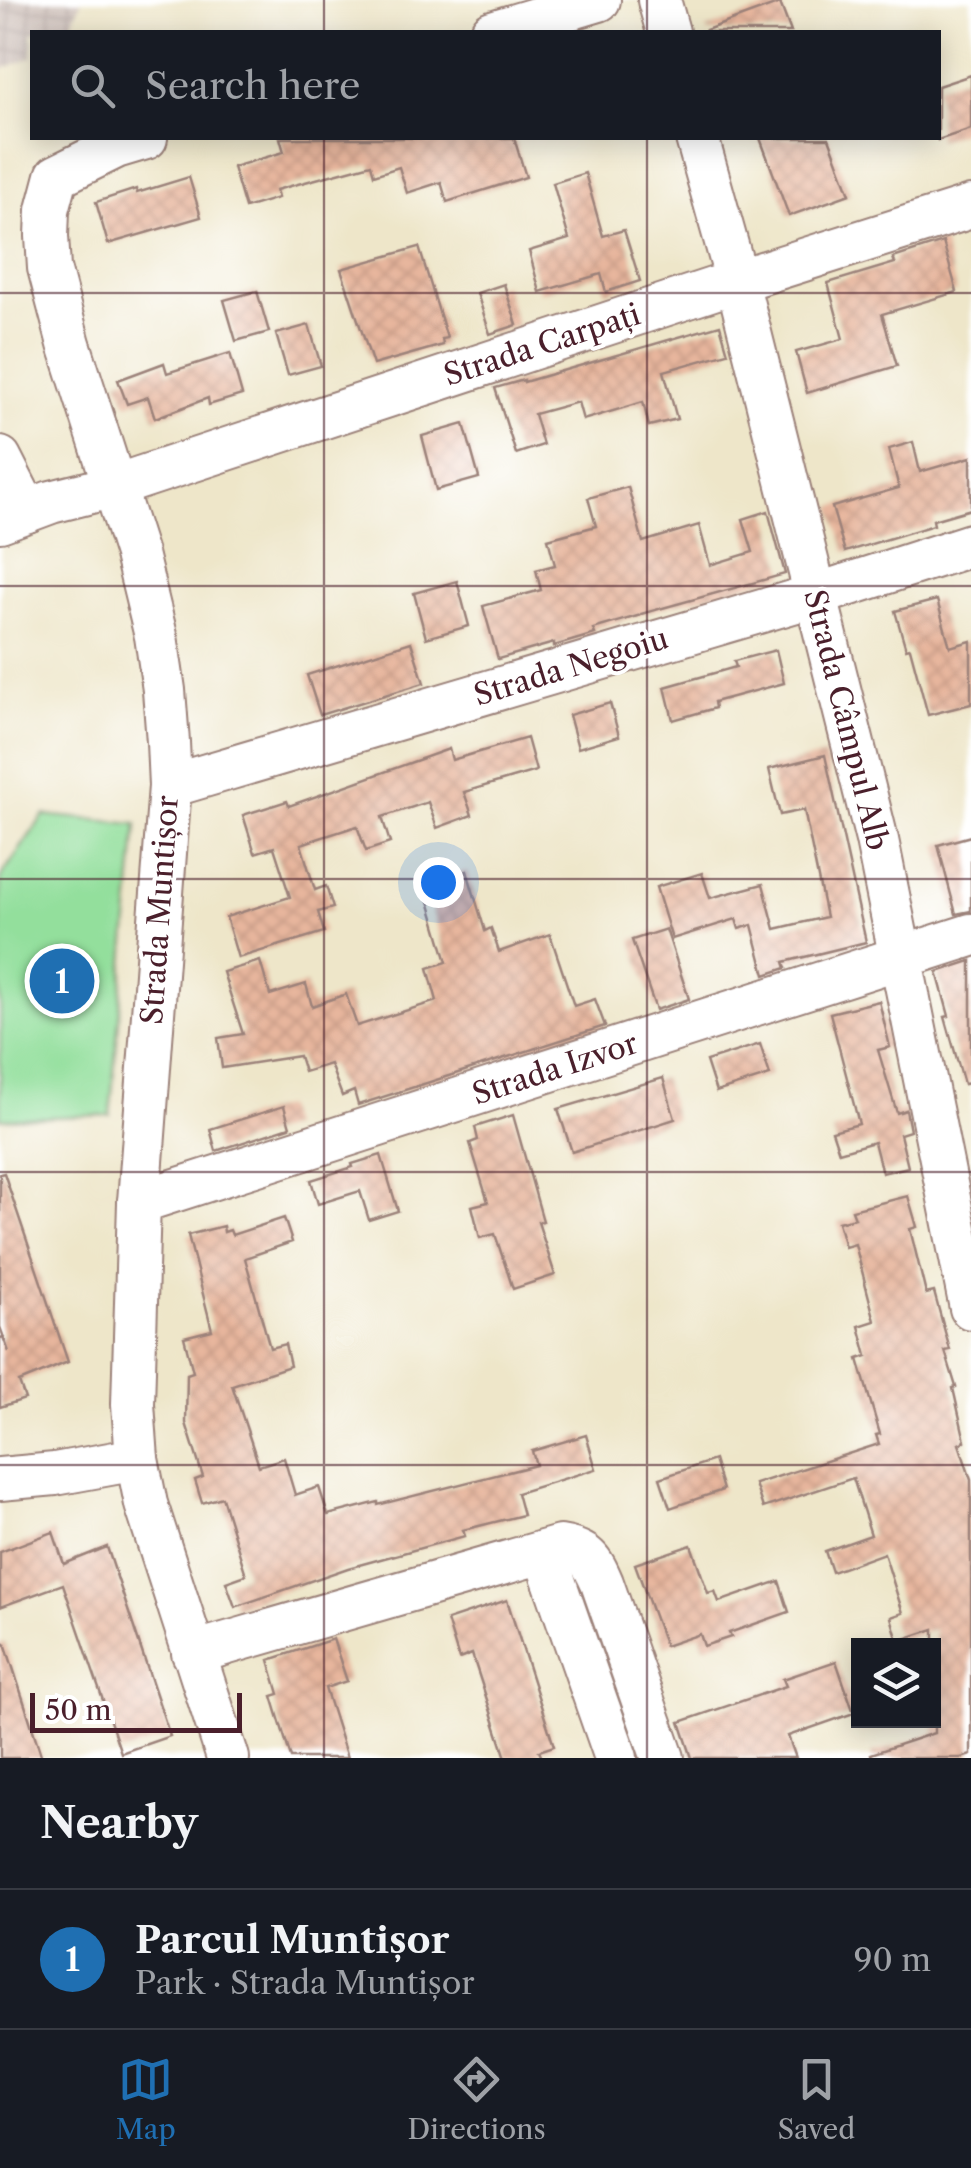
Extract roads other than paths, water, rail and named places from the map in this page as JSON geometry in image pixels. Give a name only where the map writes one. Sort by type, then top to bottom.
[{"type":"street","points":[[499,30],[599,0]]},
{"type":"street","points":[[659,0],[667,30]]},
{"type":"street","name":"Strada Muntișor","points":[[139,140],[57,176],[46,236],[49,268],[69,344],[136,554],[156,636],[164,690],[170,786],[139,1202],[133,1404],[136,1459],[146,1504],[228,1758]]},
{"type":"street","name":"Strada Câmpul Alb","points":[[698,140],[737,281],[876,840],[971,1308]]},
{"type":"street","name":"Strada Carpați","points":[[14,516],[971,207]]},
{"type":"street","points":[[0,458],[14,516]]},
{"type":"street","name":"Strada Negoiu","points":[[170,786],[816,595],[971,545]]},
{"type":"street","name":"Strada Izvor","points":[[139,1202],[971,935]]},
{"type":"street","points":[[0,1479],[136,1459]]},
{"type":"street","points":[[193,1654],[560,1547],[576,1550],[589,1558],[596,1569],[663,1758]]},
{"type":"street","points":[[544,1552],[616,1758]]},
{"type":"place","name":"Parcul Muntișor","points":[[62,981]]}]
